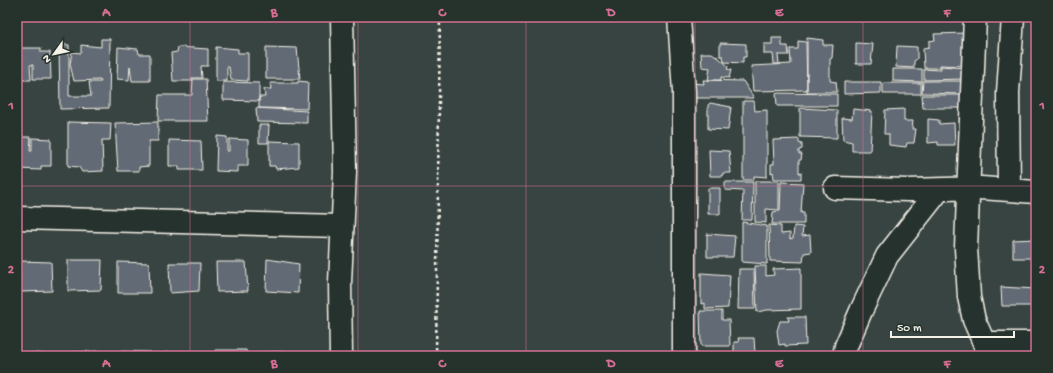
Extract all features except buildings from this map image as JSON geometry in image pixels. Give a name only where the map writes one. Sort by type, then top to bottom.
[{"type":"street","points":[[341,356],[342,226],[345,172],[342,17]]},
{"type":"street","points":[[679,17],[684,92],[684,356]]},
{"type":"street","points":[[975,17],[966,248],[969,297],[974,320],[987,349],[1036,342]]},
{"type":"street","points":[[1009,189],[1008,93],[1013,17]]},
{"type":"street","points":[[835,188],[939,190],[968,188],[1009,189],[1036,192]]},
{"type":"street","points":[[844,356],[861,311],[887,256],[939,190]]},
{"type":"street","points":[[17,218],[342,226]]},
{"type":"path","points":[[436,356],[440,17]]}]
